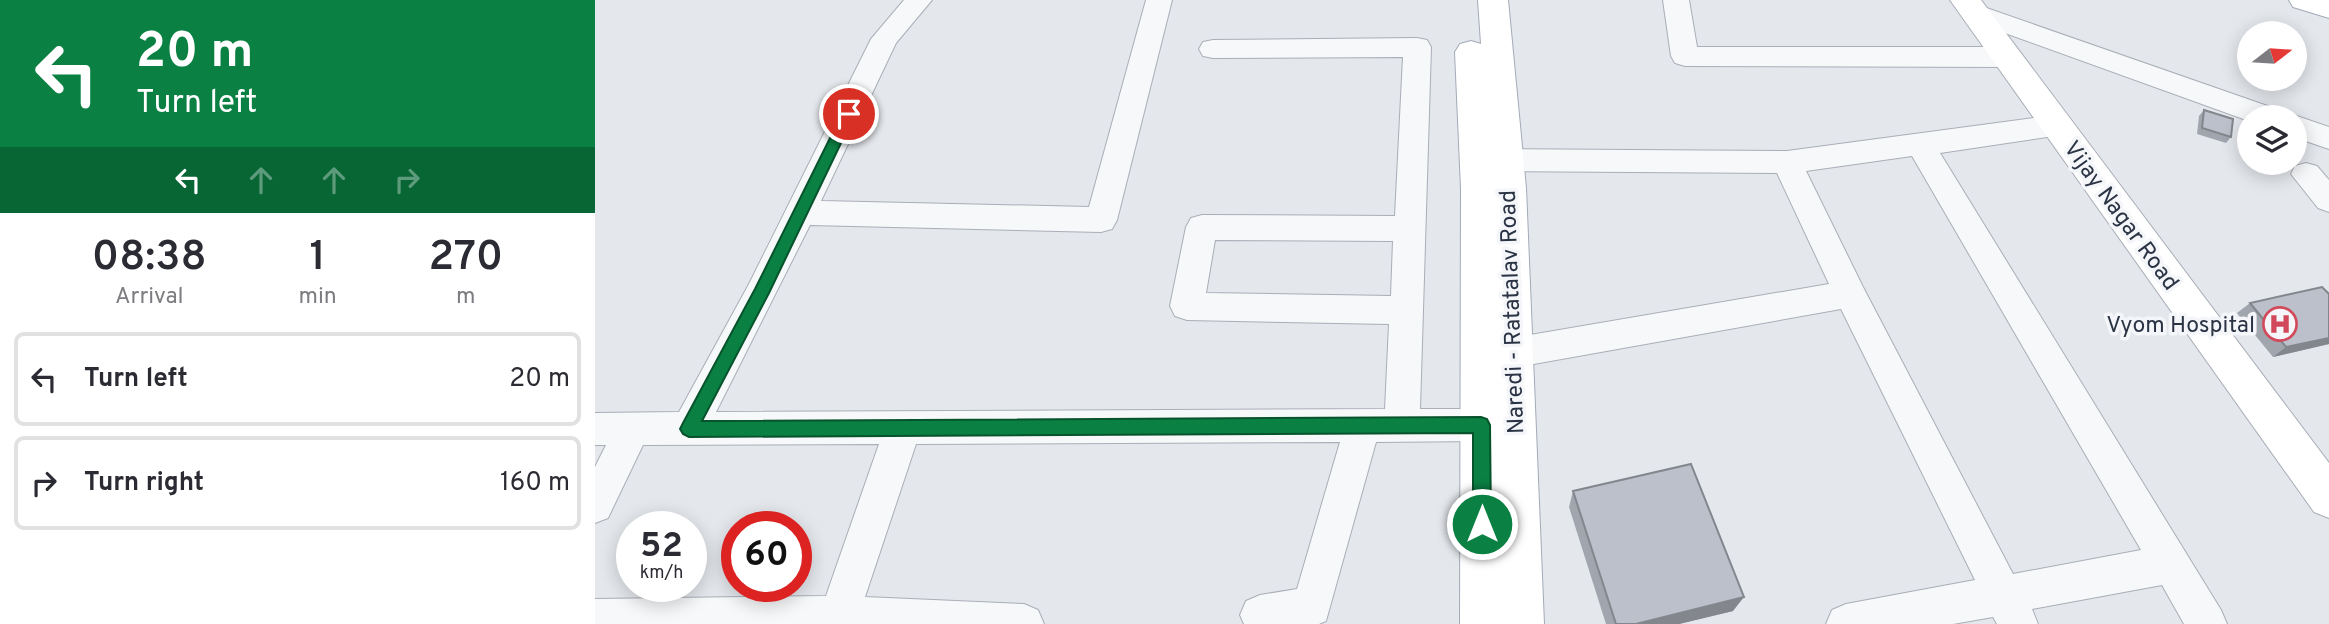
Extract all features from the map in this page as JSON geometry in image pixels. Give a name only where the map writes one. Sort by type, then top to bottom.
[{"type":"main road","name":"Naredi - Ratatalav Road","points":[[1468,0],[1479,189],[1483,624]]},
{"type":"main road","name":"Naredi - Ratatalav Road","points":[[1493,0],[1506,160],[1521,624]]},
{"type":"main road","points":[[2304,0],[2329,8]]},
{"type":"main road","name":"Vijay Nagar Road","points":[[1970,7],[2329,498]]},
{"type":"street","points":[[689,429],[800,213],[885,39],[919,0]]},
{"type":"street","points":[[800,213],[1101,220],[1159,0]]},
{"type":"street","points":[[1676,0],[1685,56],[2007,57]]},
{"type":"street","points":[[1970,7],[2237,105]]},
{"type":"street","points":[[1213,49],[1417,47],[1402,425]]},
{"type":"street","points":[[1506,160],[1787,162],[2057,126]]},
{"type":"street","points":[[2307,130],[2329,138]]},
{"type":"street","points":[[1920,145],[2207,624]]},
{"type":"street","points":[[1787,162],[1850,294],[2011,610]]},
{"type":"street","points":[[2307,175],[2329,200]]},
{"type":"street","points":[[1407,310],[1187,306],[1202,227],[1410,229]]},
{"type":"street","points":[[1512,354],[1850,294]]},
{"type":"street","points":[[1260,615],[1312,607],[1363,425]]},
{"type":"street","points":[[595,429],[1481,425]]},
{"type":"street","points":[[839,617],[903,428]]},
{"type":"street","points":[[595,505],[633,429]]},
{"type":"street","points":[[1846,624],[2011,610],[2171,564]]},
{"type":"street","points":[[595,619],[839,617],[1024,624]]},
{"type":"building","points":[[2204,110],[2233,119],[2231,137],[2202,128]]},
{"type":"building","points":[[2322,287],[2329,294],[2329,338],[2286,347],[2250,303]]},
{"type":"building","points":[[1691,464],[1744,597],[1636,624],[1616,624],[1573,491]]},
{"type":"place","name":"Vyom Hospital","points":[[2280,324]]},
{"type":"route","points":[[849,114],[761,293],[689,429],[1481,425],[1482,524]]}]
